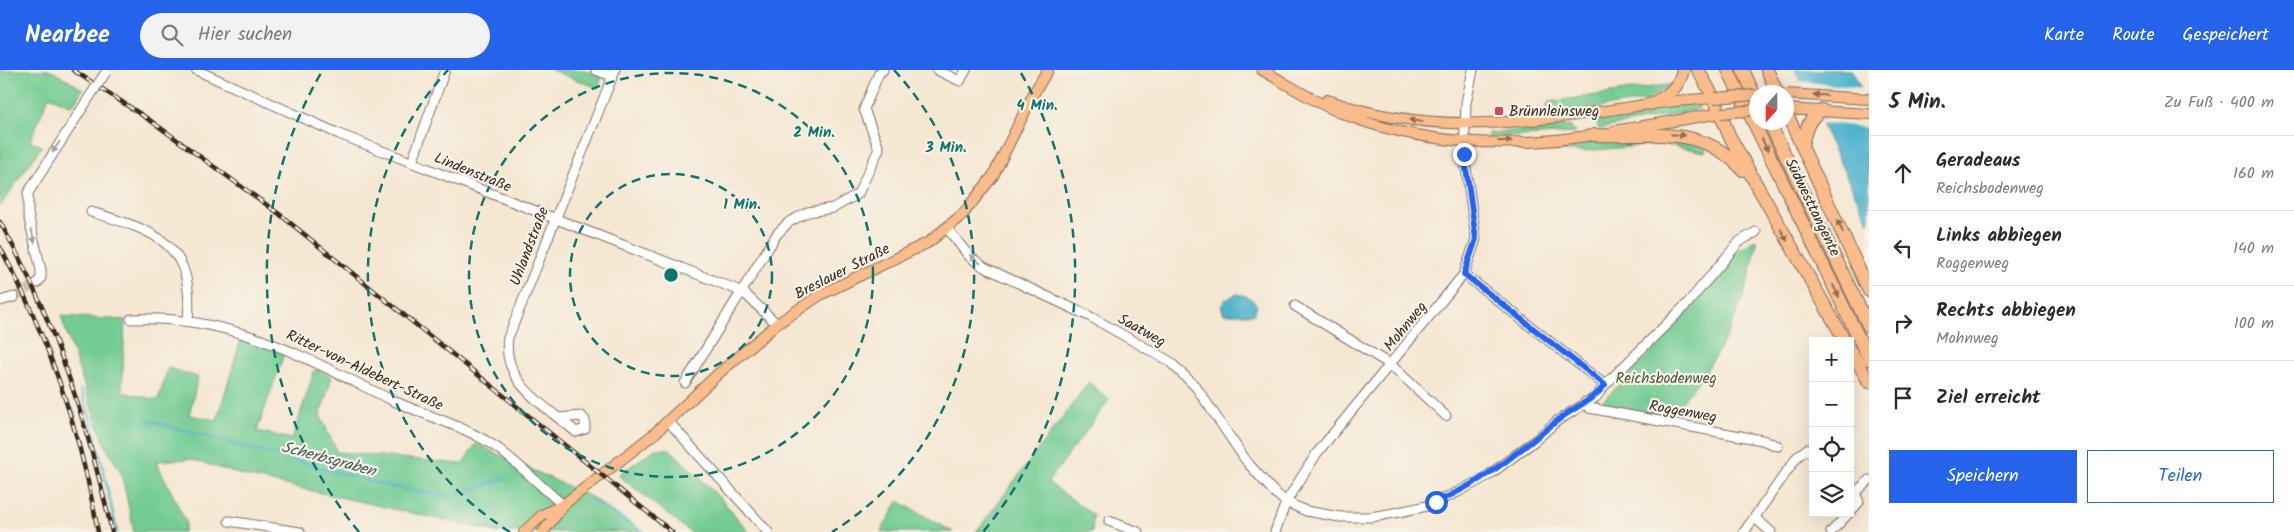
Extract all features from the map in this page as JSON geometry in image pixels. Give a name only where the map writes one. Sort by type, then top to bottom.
[{"type":"highway","points":[[1652,104],[1667,96],[1679,83],[1683,70]]},
{"type":"highway","name":"Südwesttangente","points":[[1728,70],[1869,359]]},
{"type":"highway","points":[[1743,70],[1750,85]]},
{"type":"highway","points":[[1767,70],[1774,85]]},
{"type":"highway","points":[[1700,73],[1754,182],[1843,337]]},
{"type":"highway","points":[[1802,145],[1812,116],[1822,110]]},
{"type":"highway","points":[[1794,128],[1869,291]]},
{"type":"highway","name":"Südwesttangente","points":[[1773,130],[1869,328]]},
{"type":"highway","points":[[1594,135],[1625,136],[1658,133],[1687,136],[1711,144],[1726,154],[1754,182]]},
{"type":"highway","points":[[1854,357],[1869,382]]},
{"type":"main road","name":"Breslauer Straße","points":[[524,532],[542,515],[563,505],[668,421],[724,368],[777,324],[820,295],[909,253],[947,228],[963,214],[993,176],[1035,90],[1048,70]]},
{"type":"main road","points":[[1262,70],[1339,112],[1380,126],[1423,136],[1464,142],[1546,140],[1594,135],[1719,113],[1749,111]]},
{"type":"main road","points":[[1298,90],[1383,116],[1465,125],[1582,116],[1652,104],[1749,96]]},
{"type":"main road","points":[[1794,94],[1869,99]]},
{"type":"main road","points":[[1794,111],[1822,110],[1869,114]]},
{"type":"main road","name":"Breslauer Straße","points":[[543,532],[563,505]]},
{"type":"street","name":"Lindenstraße","points":[[196,70],[288,112],[554,219],[743,292],[777,324]]},
{"type":"street","points":[[412,162],[445,70]]},
{"type":"street","points":[[596,70],[613,73]]},
{"type":"street","points":[[685,384],[777,234],[790,222],[808,212],[833,208],[858,194],[861,190],[879,149],[864,109],[879,74],[883,70]]},
{"type":"street","points":[[937,70],[960,81],[966,70]]},
{"type":"street","points":[[1464,142],[1466,103],[1473,70]]},
{"type":"street","points":[[37,283],[41,270],[28,214],[28,193],[107,71]]},
{"type":"street","name":"Uhlandstraße","points":[[559,418],[536,400],[520,383],[512,372],[506,350],[508,338],[613,73]]},
{"type":"street","name":"Mohnweg","points":[[1286,502],[1316,453],[1391,365],[1464,274],[1476,239],[1464,160],[1464,142]]},
{"type":"street","points":[[91,212],[149,231],[169,247],[183,268],[188,291],[188,321]]},
{"type":"street","name":"Saatweg","points":[[947,228],[969,256],[984,267],[1091,317],[1169,360],[1196,387],[1247,462],[1274,492],[1286,502]]},
{"type":"street","points":[[1274,532],[1286,502],[1306,511],[1340,518],[1371,517],[1427,506],[1489,475],[1556,421],[1596,397],[1605,385],[1682,309],[1740,241],[1756,232]]},
{"type":"street","points":[[1464,274],[1605,385]]},
{"type":"street","points":[[0,301],[14,297]]},
{"type":"street","points":[[1295,306],[1391,365],[1446,416]]},
{"type":"street","name":"Ritter-von-Aldebert-Straße","points":[[131,319],[188,321],[247,334],[280,346],[453,426],[498,449],[563,505]]},
{"type":"street","name":"Roggenweg","points":[[1585,402],[1589,408],[1762,440],[1778,446]]},
{"type":"street","points":[[668,421],[768,532]]},
{"type":"street","points":[[1744,532],[1797,457],[1809,452]]},
{"type":"street","points":[[1854,490],[1869,480]]},
{"type":"street","points":[[1854,493],[1859,502],[1854,508]]},
{"type":"street","points":[[1831,532],[1845,517]]},
{"type":"street","points":[[1755,518],[1771,532]]},
{"type":"street","points":[[229,521],[300,532]]},
{"type":"street","points":[[1109,521],[1138,532]]},
{"type":"green space","points":[[0,70],[50,70],[83,89],[72,106],[49,96],[30,141],[42,146],[0,206]]},
{"type":"green space","points":[[551,70],[584,70],[602,77],[598,88]]},
{"type":"green space","points":[[1673,84],[1647,100],[1567,113],[1547,111],[1546,105],[1549,102]]},
{"type":"green space","points":[[1696,102],[1700,109],[1599,129],[1596,121],[1642,110]]},
{"type":"green space","points":[[1570,126],[1575,133],[1488,138],[1488,133]]},
{"type":"green space","points":[[1664,137],[1707,148],[1705,152],[1662,144],[1585,151],[1543,151],[1546,146]]},
{"type":"green space","name":"Reichsbodenweg","points":[[1755,240],[1757,243],[1744,292],[1726,337],[1701,378],[1668,417],[1600,404],[1670,332],[1736,253]]},
{"type":"green space","points":[[61,316],[125,320],[122,392],[158,400],[168,368],[198,377],[189,415],[217,420],[241,339],[284,354],[257,431],[292,439],[315,369],[332,377],[320,415],[337,452],[462,464],[476,444],[591,497],[641,532],[497,532],[245,476],[190,459],[156,461],[186,522],[184,532],[134,532],[121,472],[107,449],[95,418]]},
{"type":"green space","points":[[1089,382],[1109,400],[1048,482],[1093,515],[1092,532],[976,532]]},
{"type":"green space","points":[[655,449],[670,449],[721,499],[749,532],[690,532],[618,475]]},
{"type":"green space","points":[[898,501],[953,532],[881,532]]},
{"type":"water","points":[[1795,70],[1852,70],[1869,105],[1869,223]]},
{"type":"water","points":[[1237,294],[1246,296],[1253,301],[1257,306],[1254,314],[1224,314],[1221,306],[1226,299]]},
{"type":"pier","points":[[1797,81],[1863,88],[1869,99],[1869,128],[1830,123],[1819,125]]},
{"type":"waterway","points":[[81,390],[95,433],[117,532]]},
{"type":"waterway","name":"Scherbsgraben","points":[[147,420],[388,486],[452,497],[505,478]]},
{"type":"waterway","name":"Scherbsgraben","points":[[590,499],[644,532]]},
{"type":"tunnel","points":[[14,297],[37,283]]},
{"type":"railway","points":[[73,70],[151,121],[278,213],[672,532]]},
{"type":"railway","points":[[0,222],[37,296],[67,372],[92,451],[112,532]]},
{"type":"railway","points":[[0,247],[33,315],[61,386],[82,458],[98,532]]},
{"type":"place","name":"Brünnleinsweg","points":[[1499,111]]},
{"type":"route","points":[[1436,502],[1489,475],[1556,421],[1596,397],[1605,385],[1464,274],[1476,239],[1464,154]]}]
